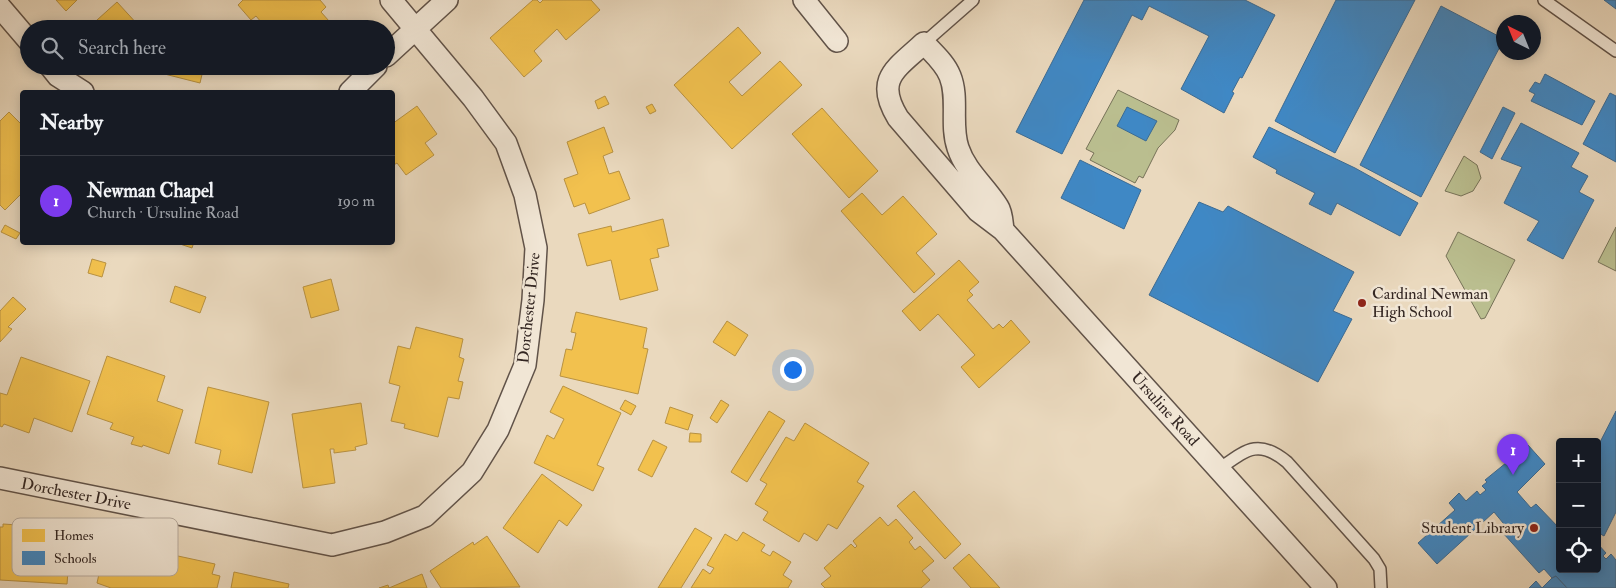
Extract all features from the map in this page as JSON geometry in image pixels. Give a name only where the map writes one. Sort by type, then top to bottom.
[{"type":"street","name":"Dorchester Drive","points":[[0,478],[332,544],[385,532],[425,516],[472,472],[498,430],[525,365],[536,248],[525,195],[506,143],[473,98],[391,0]]},
{"type":"street","points":[[395,47],[446,0]]},
{"type":"street","points":[[804,0],[837,41]]},
{"type":"street","points":[[0,7],[20,30]]},
{"type":"street","name":"Ursuline Road","points":[[1003,230],[999,209],[970,174],[958,147],[953,120],[954,95],[950,76],[942,63],[924,43],[892,73],[886,91],[889,104],[907,130],[978,211],[1003,230],[1326,588]]},
{"type":"street","points":[[57,75],[80,90]]},
{"type":"street","points":[[352,90],[367,75]]},
{"type":"lane","points":[[924,43],[974,0]]},
{"type":"lane","points":[[1544,0],[1616,51]]},
{"type":"lane","points":[[1219,469],[1248,449],[1258,448],[1274,451],[1287,462],[1365,547],[1380,569],[1381,588]]},
{"type":"green space","points":[[1118,90],[1179,120],[1175,130],[1158,148],[1143,178],[1139,176],[1135,183],[1090,160],[1094,153],[1086,149]]},
{"type":"green space","points":[[1464,156],[1477,165],[1481,178],[1473,191],[1461,196],[1445,191]]},
{"type":"green space","points":[[1616,227],[1616,271],[1598,262]]},
{"type":"green space","points":[[1458,232],[1515,260],[1485,318],[1481,319],[1446,256]]},
{"type":"building: Homes","points":[[56,0],[77,0],[66,11]]},
{"type":"building: Homes","points":[[243,0],[320,0],[326,7],[321,12],[328,20],[259,20],[256,16],[251,20],[238,5]]},
{"type":"building: Homes","points":[[533,0],[537,0],[540,3],[543,0],[591,0],[600,10],[566,40],[557,29],[534,51],[542,61],[524,77],[490,38]]},
{"type":"building: Homes","points":[[117,2],[134,20],[97,20]]},
{"type":"building: Homes","points":[[738,27],[761,53],[729,82],[742,96],[780,61],[802,85],[732,149],[674,85]]},
{"type":"building: Homes","points":[[168,75],[202,75],[200,83]]},
{"type":"building: Homes","points":[[605,96],[609,104],[598,109],[595,101]]},
{"type":"building: Homes","points":[[652,104],[656,111],[650,114],[646,107]]},
{"type":"building: Homes","points":[[417,106],[437,134],[425,143],[434,155],[406,175],[397,163],[395,164],[395,122]]},
{"type":"building: Homes","points":[[822,108],[878,171],[849,198],[792,134]]},
{"type":"building: Homes","points":[[9,112],[20,123],[20,195],[5,210],[0,205],[0,121]]},
{"type":"building: Homes","points":[[604,127],[613,152],[603,156],[609,174],[619,171],[630,199],[589,214],[585,203],[574,207],[564,179],[578,174],[567,142]]},
{"type":"building: Homes","points":[[862,193],[882,215],[903,196],[937,234],[916,253],[935,274],[914,293],[841,211]]},
{"type":"building: Homes","points":[[663,219],[669,246],[657,249],[659,257],[650,259],[658,290],[620,300],[611,260],[587,266],[578,234],[611,226],[612,232]]},
{"type":"building: Homes","points":[[5,225],[20,233],[16,239],[1,232]]},
{"type":"building: Homes","points":[[92,259],[106,263],[102,277],[88,273]]},
{"type":"building: Homes","points":[[959,260],[979,282],[969,291],[973,295],[967,300],[993,329],[999,324],[1003,328],[1011,320],[1030,342],[979,388],[961,367],[975,355],[938,314],[920,331],[902,311]]},
{"type":"building: Homes","points":[[331,279],[339,310],[311,318],[303,287]]},
{"type":"building: Homes","points":[[175,286],[206,297],[200,313],[170,302]]},
{"type":"building: Homes","points":[[13,297],[26,309],[8,327],[12,329],[0,342],[0,311]]},
{"type":"building: Homes","points":[[576,312],[647,328],[643,348],[648,349],[638,394],[560,376],[566,349],[572,350],[576,333],[571,332]]},
{"type":"building: Homes","points":[[727,321],[748,335],[735,356],[713,342]]},
{"type":"building: Homes","points":[[416,327],[463,339],[459,357],[464,359],[458,381],[463,382],[459,399],[448,397],[438,437],[404,428],[405,424],[391,421],[400,386],[389,383],[398,346],[410,349]]},
{"type":"building: Homes","points":[[107,356],[165,376],[157,401],[183,410],[169,454],[143,445],[142,447],[131,444],[134,437],[110,429],[113,423],[87,414]]},
{"type":"building: Homes","points":[[21,357],[90,381],[72,432],[34,418],[29,433],[4,424],[2,427],[0,426],[0,393],[7,395]]},
{"type":"building: Homes","points":[[563,386],[621,413],[597,465],[604,468],[593,491],[534,463],[547,435],[554,439],[564,419],[550,412]]},
{"type":"building: Homes","points":[[208,387],[269,402],[252,473],[218,464],[221,450],[195,443]]},
{"type":"building: Homes","points":[[625,400],[636,406],[631,415],[620,409]]},
{"type":"building: Homes","points":[[721,400],[729,405],[717,423],[710,418]]},
{"type":"building: Homes","points":[[361,403],[367,444],[355,447],[356,450],[334,453],[334,449],[330,449],[335,483],[303,488],[292,414]]},
{"type":"building: Homes","points":[[670,407],[693,415],[688,430],[665,423]]},
{"type":"building: Homes","points":[[769,411],[785,421],[747,482],[731,472]]},
{"type":"building: Homes","points":[[805,423],[869,463],[857,482],[864,486],[837,529],[828,524],[817,541],[804,533],[799,542],[763,520],[768,512],[755,504],[767,484],[760,480],[786,437],[794,441]]},
{"type":"building: Homes","points":[[690,433],[701,434],[701,442],[689,442]]},
{"type":"building: Homes","points":[[653,440],[667,447],[652,477],[638,470]]},
{"type":"building: Homes","points":[[542,474],[582,505],[567,526],[559,520],[538,553],[503,528]]},
{"type":"building: Homes","points":[[914,491],[961,544],[945,559],[897,506]]},
{"type":"building: Homes","points":[[880,517],[888,526],[896,519],[913,538],[909,542],[915,550],[920,546],[934,561],[922,571],[930,580],[921,588],[825,588],[821,584],[831,576],[824,568],[851,544],[855,548],[857,546],[853,541]]},
{"type":"building: Homes","points":[[3,524],[12,525],[12,576],[68,576],[67,584],[0,580],[0,527],[3,527]]},
{"type":"building: Homes","points":[[695,528],[712,538],[681,588],[658,588]]},
{"type":"building: Homes","points":[[743,532],[765,545],[761,551],[770,556],[773,551],[791,562],[783,575],[792,581],[788,588],[691,588],[703,569],[710,574],[714,568],[707,565],[725,534],[737,541]]},
{"type":"building: Homes","points":[[487,536],[520,587],[441,588],[430,571],[473,542],[474,545]]},
{"type":"building: Homes","points":[[969,554],[1000,588],[971,588],[953,568]]},
{"type":"building: Homes","points":[[178,556],[215,564],[212,574],[220,576],[217,588],[111,588],[97,583],[99,576],[178,576]]},
{"type":"building: Homes","points":[[234,572],[289,584],[288,588],[231,588]]},
{"type":"building: Homes","points":[[422,574],[427,588],[389,588]]},
{"type":"building: Schools","points":[[1084,0],[1245,0],[1275,15],[1242,78],[1240,77],[1232,92],[1234,93],[1224,113],[1181,89],[1209,36],[1149,6],[1142,20],[1132,15],[1062,154],[1016,132]]},
{"type":"building: Schools","points":[[1336,0],[1415,0],[1335,153],[1275,121]]},
{"type":"building: Schools","points":[[1604,0],[1616,0],[1616,9]]},
{"type":"building: Schools","points":[[1441,6],[1496,35],[1496,54],[1421,197],[1360,165]]},
{"type":"building: Schools","points":[[1545,74],[1595,101],[1582,125],[1531,101],[1535,94],[1529,91],[1535,82],[1540,84]]},
{"type":"building: Schools","points":[[1610,93],[1616,96],[1616,162],[1583,144]]},
{"type":"building: Schools","points":[[1127,107],[1157,121],[1146,141],[1117,126]]},
{"type":"building: Schools","points":[[1503,107],[1515,113],[1492,159],[1480,152]]},
{"type":"building: Schools","points":[[1521,123],[1579,153],[1571,167],[1588,176],[1579,192],[1594,200],[1563,259],[1527,240],[1539,221],[1504,203],[1522,167],[1501,159]]},
{"type":"building: Schools","points":[[1269,127],[1355,168],[1418,203],[1400,236],[1337,203],[1331,215],[1309,204],[1315,193],[1276,173],[1277,170],[1253,157]]},
{"type":"building: Schools","points":[[1080,160],[1141,190],[1124,229],[1061,198]]},
{"type":"building: Schools","points":[[1199,202],[1223,212],[1228,206],[1354,272],[1333,311],[1352,319],[1318,382],[1149,295]]},
{"type":"building: Schools","points":[[1616,411],[1616,512],[1604,536],[1601,534],[1601,440]]},
{"type":"building: Schools","points":[[1528,445],[1545,464],[1517,492],[1531,508],[1536,504],[1556,525],[1556,573],[1601,573],[1601,547],[1606,553],[1603,556],[1606,559],[1611,554],[1616,560],[1616,588],[1567,588],[1556,576],[1552,578],[1544,569],[1539,573],[1503,533],[1508,529],[1494,512],[1437,564],[1418,543],[1455,510],[1449,503],[1459,493],[1466,501],[1477,491],[1480,495],[1486,490],[1482,486],[1487,482],[1485,480]]},
{"type":"building: Schools","points":[[1556,576],[1567,588],[1542,588],[1552,578]]},
{"type":"building: Schools","points":[[1536,581],[1542,588],[1529,588]]},
{"type":"place","name":"Cardinal Newman High School","points":[[1362,303]]},
{"type":"place","name":"Newman Chapel","points":[[1513,475]]},
{"type":"place","name":"Student Library","points":[[1534,528]]}]
